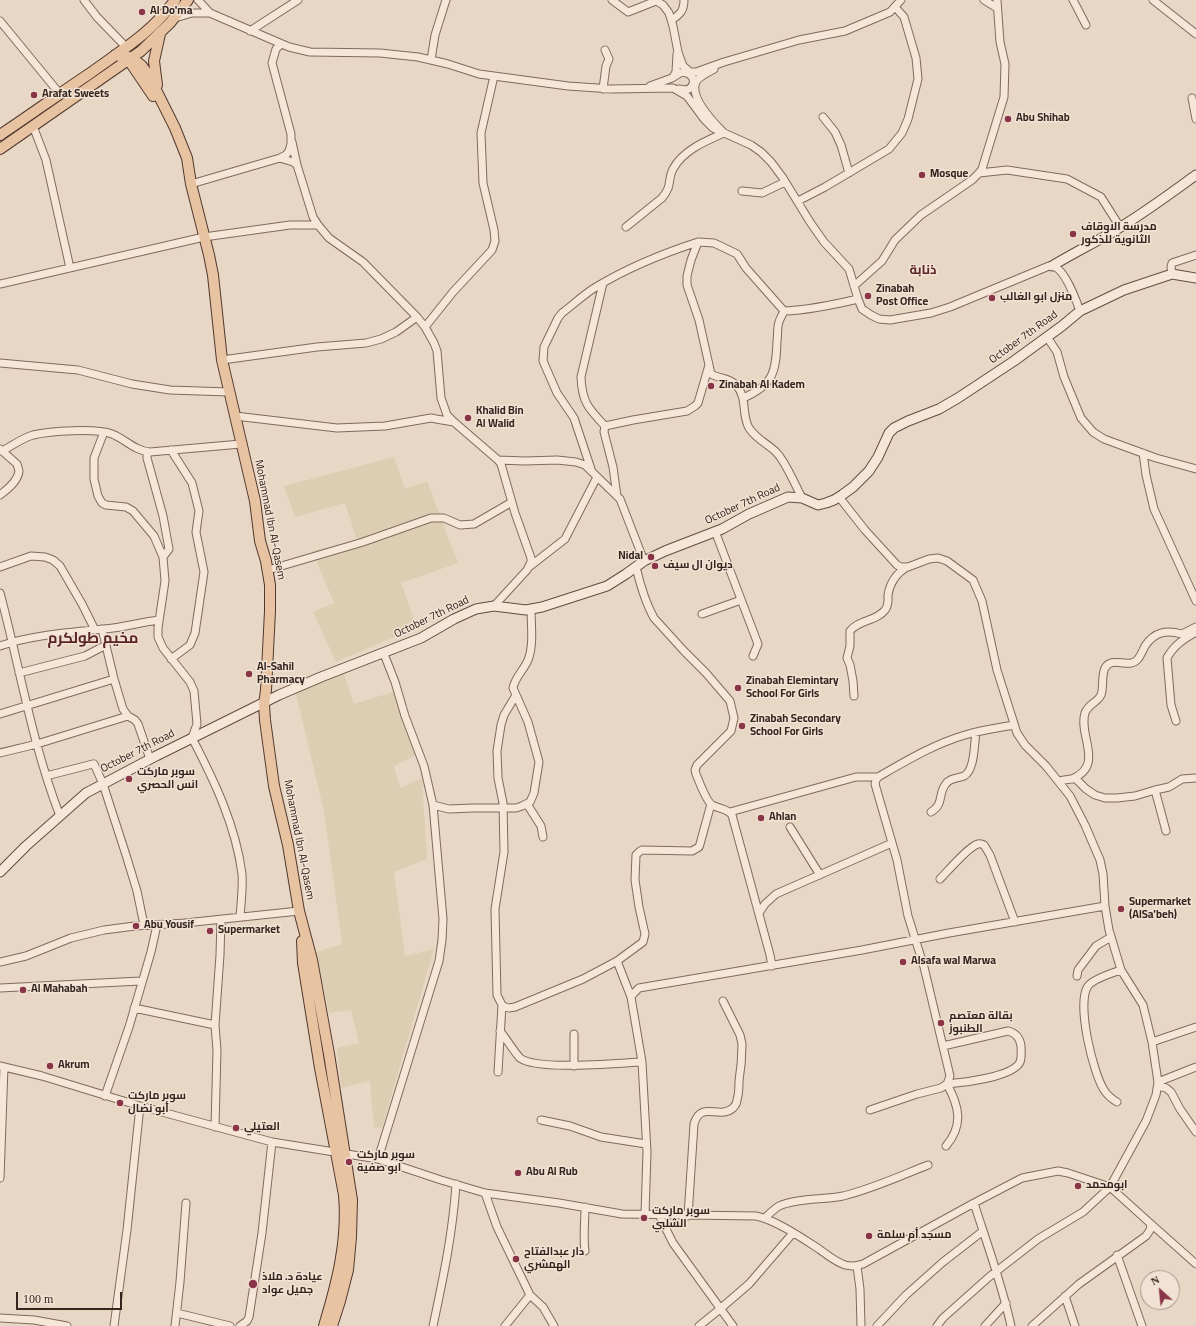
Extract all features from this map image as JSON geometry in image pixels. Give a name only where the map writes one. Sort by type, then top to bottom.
[{"type":"main road","points":[[174,0],[168,10],[136,39],[129,55],[137,72],[151,91],[158,105],[191,184]]},
{"type":"main road","points":[[0,149],[106,76],[129,55],[160,34],[175,18],[188,0]]},
{"type":"main road","points":[[159,93],[154,61],[160,34]]},
{"type":"main road","points":[[0,135],[115,55],[129,55],[142,66],[159,93],[187,158],[191,184]]},
{"type":"main road","points":[[106,76],[123,71],[137,72]]},
{"type":"main road","name":"Mohammad Ibn Al-Qasem","points":[[191,184],[213,275],[222,360],[255,501],[260,541],[268,570],[270,585],[270,611],[264,702],[265,720],[274,786],[288,845],[300,911],[305,970],[320,1068],[352,1200],[352,1237],[348,1270],[332,1326]]},
{"type":"main road","name":"Mohammad Ibn Al-Qasem","points":[[324,1326],[341,1263],[345,1226],[340,1153]]},
{"type":"street","points":[[84,0],[129,55]]},
{"type":"street","points":[[198,0],[210,14]]},
{"type":"street","points":[[250,31],[298,0]]},
{"type":"street","points":[[431,60],[435,35],[446,0]]},
{"type":"street","points":[[612,0],[628,12],[656,0],[666,8],[672,20],[677,48],[683,66],[690,72],[696,72],[799,40],[845,31],[890,12],[902,0]]},
{"type":"street","points":[[672,20],[683,9],[684,0]]},
{"type":"street","points":[[984,0],[997,8]]},
{"type":"street","points":[[854,286],[882,261],[895,240],[921,215],[972,180],[979,173],[1004,97],[1004,64],[1000,42],[997,0]]},
{"type":"street","points":[[1073,0],[1086,25]]},
{"type":"street","points":[[1153,0],[1196,34]]},
{"type":"street","points":[[798,202],[889,149],[902,133],[909,114],[918,78],[916,58],[904,17],[895,7]]},
{"type":"street","points":[[175,18],[192,13],[210,14],[289,47],[310,52],[380,53],[418,57],[448,64],[479,74],[568,86],[603,89],[644,89],[672,88],[687,90],[692,87],[694,82],[692,76],[686,72],[680,73],[672,78],[644,89]]},
{"type":"street","points":[[0,21],[60,94]]},
{"type":"street","points":[[282,44],[276,49],[272,63],[291,134],[297,165],[313,217],[329,238],[363,262],[426,327],[437,352],[441,398],[447,415],[501,464],[530,555],[531,562],[529,567]]},
{"type":"street","points":[[672,78],[676,72],[677,48]]},
{"type":"street","points":[[603,89],[606,66],[609,58],[605,50]]},
{"type":"street","points":[[724,133],[707,115],[700,104],[696,84],[703,75],[734,59]]},
{"type":"street","points":[[426,327],[453,292],[492,250],[495,241],[494,230],[483,183],[481,133],[494,76]]},
{"type":"street","points":[[672,88],[687,96],[704,119],[713,128],[751,145],[762,152],[785,182],[824,242],[848,270],[862,309],[879,319],[890,320],[931,313],[950,307],[1040,268],[1052,266],[1149,209],[1196,176]]},
{"type":"street","points":[[1192,98],[1196,119]]},
{"type":"street","points":[[823,117],[835,132],[841,144],[849,173]]},
{"type":"street","points":[[33,126],[46,160],[70,268]]},
{"type":"street","points":[[626,227],[662,198],[670,184],[673,169],[685,154],[724,133]]},
{"type":"street","points":[[191,184],[280,158],[289,150],[291,134]]},
{"type":"street","points":[[280,158],[293,162],[297,165]]},
{"type":"street","points":[[979,173],[1008,170],[1067,179],[1101,197],[1120,227]]},
{"type":"street","points":[[742,191],[762,193],[785,182]]},
{"type":"street","points":[[0,284],[204,237],[290,225],[318,225]]},
{"type":"street","points":[[698,242],[691,260],[687,285],[699,320],[711,374],[734,382],[740,390],[744,398],[745,416],[748,426],[757,438],[776,452],[802,498]]},
{"type":"street","points":[[494,606],[529,567],[565,539],[595,474],[574,418],[557,393],[543,361],[545,343],[562,313],[594,288],[620,273],[657,256],[698,242],[714,243],[737,254],[746,268],[761,283],[784,311]]},
{"type":"street","points":[[1196,255],[1172,263],[1171,266],[1172,274],[1196,278]]},
{"type":"street","points":[[1052,266],[1061,272],[1080,311]]},
{"type":"street","name":"October 7th Road","points":[[0,872],[26,846],[86,793],[264,702],[321,677],[384,654],[421,638],[476,609],[494,606],[532,609],[607,586],[640,564],[665,551],[715,531],[755,511],[788,497],[802,498],[818,504],[826,503],[839,497],[853,487],[869,471],[878,457],[889,433],[894,428],[939,409],[958,398],[1014,361],[1080,311],[1124,290],[1172,274]]},
{"type":"street","points":[[603,283],[581,377],[587,405],[593,414],[605,426]]},
{"type":"street","points":[[784,311],[828,307],[858,299]]},
{"type":"street","points":[[744,398],[757,392],[768,381],[775,368],[777,360],[778,323],[784,311]]},
{"type":"street","points":[[222,360],[316,347],[366,343],[381,339],[396,332],[417,317]]},
{"type":"street","points":[[1047,337],[1057,352],[1064,377],[1081,418],[1088,428],[1104,439],[1156,458],[1196,469]]},
{"type":"street","points":[[0,362],[78,370],[132,384],[170,390],[229,392]]},
{"type":"street","points":[[605,426],[687,411],[698,403],[709,364]]},
{"type":"street","points":[[235,416],[337,428],[385,426],[431,418],[454,422]]},
{"type":"street","points":[[605,426],[604,432],[613,467],[618,496],[640,564],[640,585],[654,618],[706,673],[730,701],[734,718],[731,731],[697,766],[696,770],[699,781],[711,804],[730,812],[733,818],[772,966]]},
{"type":"street","points":[[0,495],[17,478],[20,471],[17,464],[1,450],[32,436],[66,431],[104,432],[117,436],[140,450],[147,452],[241,444]]},
{"type":"street","points":[[104,432],[94,458],[94,478],[99,500],[106,505],[126,507],[133,511],[154,536],[163,557],[165,580],[158,637],[171,659],[190,682],[194,691],[197,724],[192,738],[206,764],[225,809],[236,845],[242,875],[240,917]]},
{"type":"street","points":[[171,450],[192,482],[199,511],[196,532],[204,572],[195,633],[190,644],[171,659]]},
{"type":"street","points":[[147,452],[147,458],[163,516],[169,549],[163,557]]},
{"type":"street","points":[[1143,453],[1146,475],[1154,509],[1196,601]]},
{"type":"street","points":[[498,460],[557,460],[576,462],[585,466],[595,474],[618,496]]},
{"type":"street","points":[[839,497],[865,530],[896,565],[901,567],[908,566],[929,559],[938,558],[947,561],[973,580],[982,601],[997,670],[1014,725],[1021,739],[1070,796],[1085,825],[1100,860],[1103,874],[1104,906],[1111,937],[1121,970],[1143,1005],[1152,1042],[1158,1084],[1156,1095],[1146,1121],[1110,1187],[1083,1212],[1038,1239],[997,1271],[943,1318],[937,1326]]},
{"type":"street","points":[[268,570],[363,542],[431,518],[444,518],[460,525],[474,524],[512,502]]},
{"type":"street","points":[[715,531],[758,644],[752,656]]},
{"type":"street","points":[[0,567],[30,556],[45,557],[53,560],[60,566],[82,604],[99,629],[106,645],[123,709],[128,716],[135,720],[138,724],[150,759]]},
{"type":"street","points":[[854,696],[853,681],[847,658],[850,646],[850,631],[854,627],[884,611],[888,605],[892,582],[899,573],[908,566]]},
{"type":"street","points":[[0,593],[37,744],[60,816]]},
{"type":"street","points":[[702,614],[741,600]]},
{"type":"street","points":[[433,805],[449,809],[516,808],[530,802],[534,793],[539,762],[528,722],[513,688],[514,683],[530,655],[532,609]]},
{"type":"street","points":[[0,646],[12,642],[67,633],[159,620]]},
{"type":"street","points":[[1072,779],[1080,774],[1088,763],[1089,753],[1084,720],[1085,714],[1089,706],[1100,697],[1103,687],[1103,673],[1106,666],[1113,662],[1129,664],[1137,660],[1150,638],[1171,631],[1182,634],[1196,627]]},
{"type":"street","points":[[1176,721],[1170,705],[1167,658],[1171,651],[1181,641],[1196,632]]},
{"type":"street","points":[[19,673],[85,656],[106,645]]},
{"type":"street","points":[[378,1159],[437,967],[441,951],[442,919],[433,805],[424,766],[384,654]]},
{"type":"street","points":[[0,714],[28,707],[114,679]]},
{"type":"street","points":[[498,1072],[502,1005],[497,995],[495,909],[504,852],[503,808],[498,778],[497,751],[504,715],[516,695]]},
{"type":"street","points":[[0,753],[37,744],[128,716]]},
{"type":"street","points":[[730,812],[856,777],[878,777],[911,758],[966,734],[1014,725]]},
{"type":"street","points":[[931,812],[940,803],[943,788],[947,782],[964,775],[969,770],[972,763],[976,732]]},
{"type":"street","points":[[46,776],[94,764],[103,784],[137,891],[144,925]]},
{"type":"street","points":[[878,777],[875,784],[897,860],[908,916],[924,967],[943,1046],[950,1076],[947,1084],[954,1097],[958,1113],[957,1126],[952,1139],[946,1146]]},
{"type":"street","points":[[1058,781],[1072,779],[1078,780],[1094,795],[1106,798],[1126,797],[1169,787],[1182,779],[1196,778]]},
{"type":"street","points":[[1155,790],[1166,831]]},
{"type":"street","points":[[527,804],[541,826],[543,837]]},
{"type":"street","points":[[502,1005],[509,1008],[515,1008],[583,979],[617,961],[643,942],[645,934],[635,880],[636,855],[642,850],[696,850],[700,844],[711,804]]},
{"type":"street","points":[[790,827],[820,875]]},
{"type":"street","points":[[759,913],[765,904],[776,894],[892,843]]},
{"type":"street","points":[[940,879],[975,845],[984,845],[990,855],[1015,922]]},
{"type":"street","points":[[631,997],[636,991],[643,987],[772,966],[1104,906]]},
{"type":"street","points":[[0,962],[26,956],[71,938],[104,930],[300,911]]},
{"type":"street","points":[[215,1127],[217,1050],[214,1025],[220,955],[221,919]]},
{"type":"street","points":[[105,1096],[134,1008],[151,952],[157,925]]},
{"type":"street","points":[[1077,976],[1078,970],[1096,946],[1111,937]]},
{"type":"street","points":[[617,961],[631,997],[642,1062],[646,1144],[645,1215]]},
{"type":"street","points":[[1117,1102],[1106,1094],[1100,1084],[1091,1053],[1084,1010],[1085,993],[1089,985],[1121,970]]},
{"type":"street","points":[[0,988],[142,981]]},
{"type":"street","points":[[688,1216],[695,1119],[701,1113],[706,1111],[719,1113],[728,1111],[734,1107],[738,1099],[742,1044],[740,1035],[723,1001]]},
{"type":"street","points":[[134,1008],[214,1025]]},
{"type":"street","points":[[1152,1042],[1196,1027]]},
{"type":"street","points":[[500,1031],[521,1058],[536,1064],[574,1066],[642,1062]]},
{"type":"street","points":[[870,1110],[941,1088],[947,1084],[959,1084],[981,1080],[1015,1067],[1021,1060],[1021,1044],[1016,1035],[1008,1031],[943,1046]]},
{"type":"street","points":[[574,1034],[574,1066]]},
{"type":"street","points":[[0,1178],[2,1067],[42,1076],[105,1096],[272,1142],[378,1159],[485,1193],[559,1202],[622,1214],[688,1216],[751,1215],[765,1218],[793,1233],[840,1263],[849,1266],[863,1264],[1022,1178],[1058,1171],[1110,1187],[1196,1264]]},
{"type":"street","points":[[1158,1084],[1196,1067]]},
{"type":"street","points":[[1158,1084],[1171,1092],[1180,1109],[1196,1132]]},
{"type":"street","points":[[114,1326],[127,1230],[140,1106]]},
{"type":"street","points":[[541,1120],[570,1126],[601,1137],[646,1144]]},
{"type":"street","points":[[240,1326],[247,1321],[249,1317],[263,1226],[272,1142]]},
{"type":"street","points":[[765,1218],[781,1206],[795,1202],[843,1196],[863,1190],[928,1165]]},
{"type":"street","points":[[433,1326],[449,1245],[456,1184]]},
{"type":"street","points":[[485,1193],[497,1228],[530,1295],[543,1308],[554,1326]]},
{"type":"street","points":[[175,1326],[181,1274],[186,1203]]},
{"type":"street","points":[[974,1203],[997,1271],[1011,1326]]},
{"type":"street","points":[[585,1207],[585,1251]]},
{"type":"street","points":[[659,1215],[673,1243],[733,1326]]},
{"type":"street","points":[[1032,1326],[1065,1296],[1117,1255],[1146,1235],[1152,1224]]},
{"type":"street","points":[[877,1326],[906,1295],[943,1262],[983,1231]]},
{"type":"street","points":[[699,1326],[749,1284],[793,1233]]},
{"type":"street","points":[[1117,1255],[1142,1326]]},
{"type":"street","points":[[857,1266],[860,1289],[861,1326]]},
{"type":"street","points":[[505,1326],[530,1295]]},
{"type":"street","points":[[1065,1296],[1075,1326]]},
{"type":"street","points":[[985,1326],[1006,1303]]},
{"type":"street","points":[[177,1313],[230,1326]]},
{"type":"street","points":[[0,1318],[67,1326]]},
{"type":"shaded area","points":[[394,457],[405,489],[427,481],[458,563],[401,583],[417,627],[336,662],[313,612],[334,603],[312,551],[357,540],[345,503],[295,517],[284,486]]},
{"type":"shaded area","points":[[342,668],[354,704],[396,691],[418,754],[394,766],[400,788],[422,778],[427,859],[394,872],[405,956],[434,949],[382,1127],[374,1128],[370,1081],[341,1088],[337,1048],[359,1043],[351,1010],[329,1013],[316,952],[342,944],[324,811],[294,686]]},
{"type":"place","name":"Al Do'ma","points":[[142,12]]},
{"type":"place","name":"Arafat Sweets","points":[[34,95]]},
{"type":"place","name":"Abu Shihab","points":[[1008,119]]},
{"type":"place","name":"Mosque","points":[[922,175]]},
{"type":"place","name":"مدرسة الاوقاف الثانوية للذكور","points":[[1073,234]]},
{"type":"place","name":"Zinabah Post Office","points":[[868,296]]},
{"type":"place","name":"منزل ابو الغالب","points":[[992,298]]},
{"type":"place","name":"Zinabah Al Kadem","points":[[711,386]]},
{"type":"place","name":"Khalid Bin Al Walid","points":[[468,418]]},
{"type":"place","name":"Nidal","points":[[651,557]]},
{"type":"place","name":"ديوان ال سيف","points":[[655,566]]},
{"type":"place","name":"Al-Sahil Pharmacy","points":[[249,674]]},
{"type":"place","name":"Zinabah Elemintary School For Girls","points":[[738,688]]},
{"type":"place","name":"Zinabah Secondary School For Girls","points":[[742,726]]},
{"type":"place","name":"سوبر ماركت انس الحصري","points":[[129,779]]},
{"type":"place","name":"Ahlan","points":[[761,818]]},
{"type":"place","name":"Supermarket (AlSa'beh)","points":[[1121,909]]},
{"type":"place","name":"Abu Yousif","points":[[136,926]]},
{"type":"place","name":"Supermarket","points":[[210,931]]},
{"type":"place","name":"Alsafa wal Marwa","points":[[903,962]]},
{"type":"place","name":"Al Mahabah","points":[[23,990]]},
{"type":"place","name":"بقالة معتصم الطنبوز","points":[[941,1023]]},
{"type":"place","name":"Akrum","points":[[50,1066]]},
{"type":"place","name":"سوبر ماركت أبو نضال","points":[[120,1103]]},
{"type":"place","name":"العتيلي","points":[[236,1128]]},
{"type":"place","name":"سوبر ماركت ابو صفية","points":[[349,1162]]},
{"type":"place","name":"Abu Al Rub","points":[[518,1173]]},
{"type":"place","name":"ابومحمد","points":[[1078,1186]]},
{"type":"place","name":"سوبر ماركت الشلبي","points":[[644,1218]]},
{"type":"place","name":"مسجد أم سلمة","points":[[869,1236]]},
{"type":"place","name":"دار عبدالفتاح الهمشري","points":[[516,1259]]},
{"type":"place","name":"عيادة د. ملاذ جميل عواد","points":[[253,1284]]},
{"type":"district","name":"ذنابة","points":[[923,271]]},
{"type":"district","name":"مخيم طولكرم","points":[[93,640]]}]
